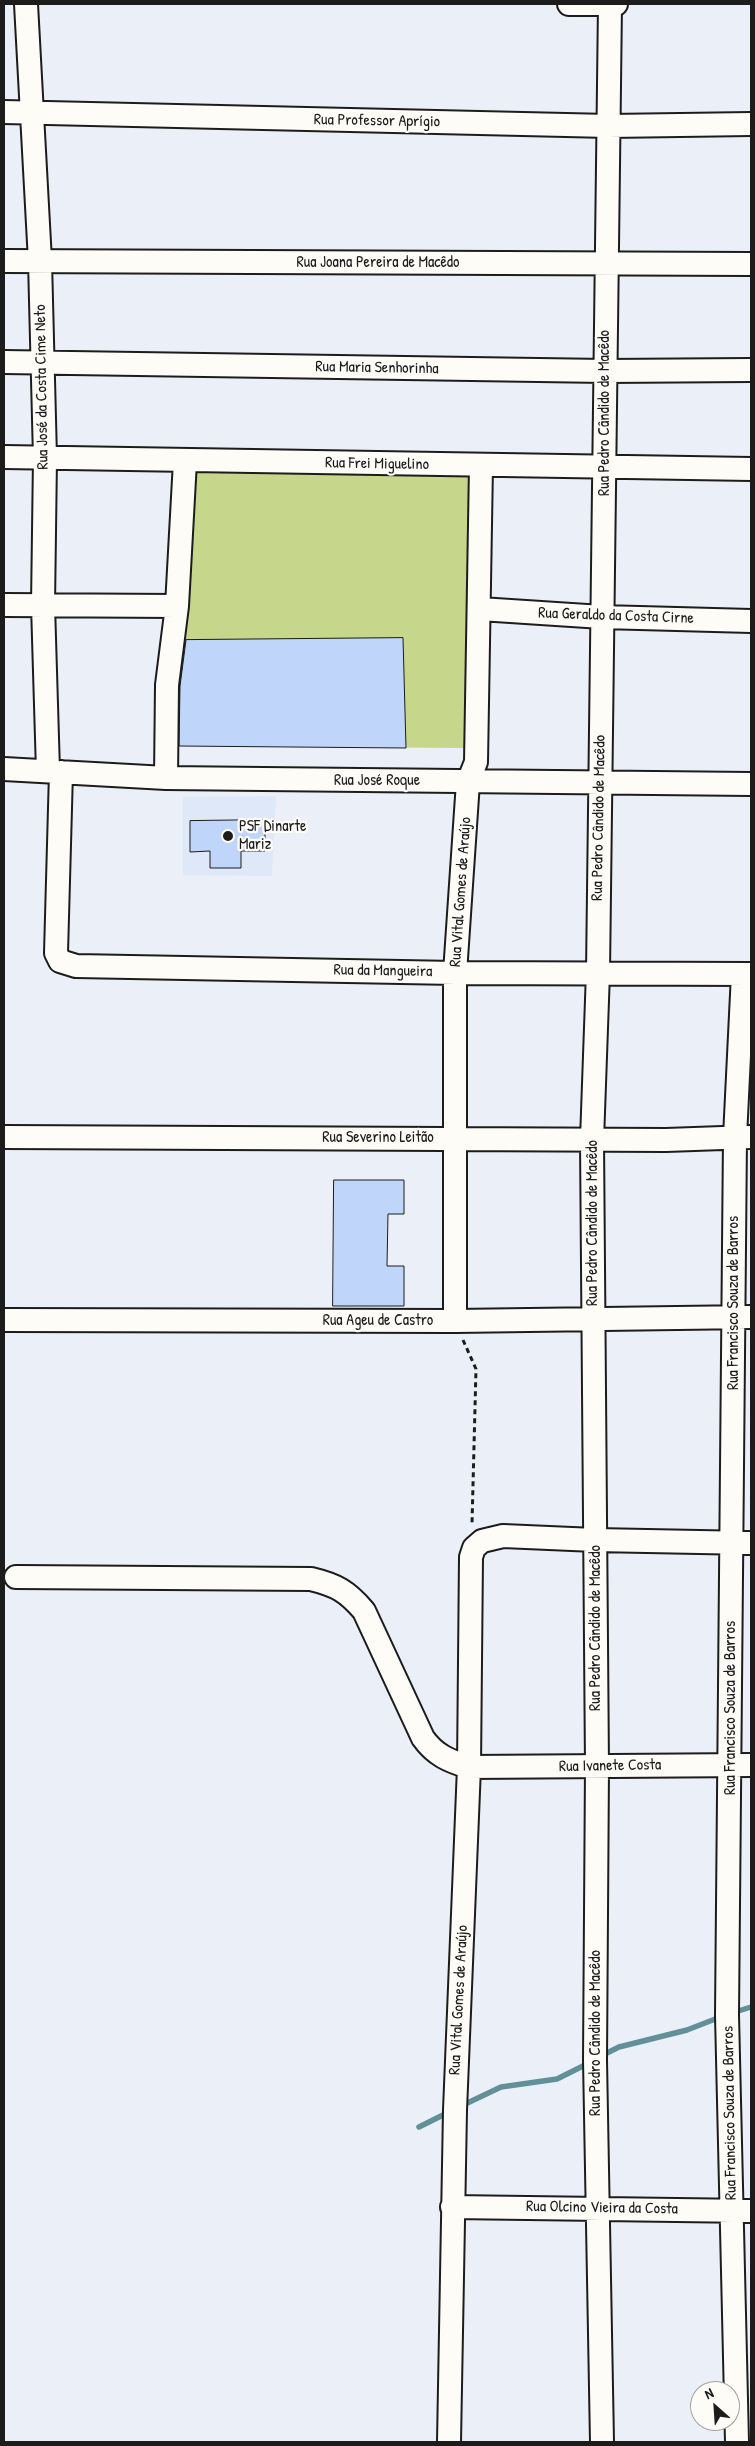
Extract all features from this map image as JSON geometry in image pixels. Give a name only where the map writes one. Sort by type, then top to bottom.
[{"type":"street","name":"Rua José da Costa Cime Neto","points":[[26,4],[40,261],[40,362],[45,458],[44,605],[55,771],[56,953],[60,961],[76,966]]},
{"type":"street","points":[[570,4],[616,4]]},
{"type":"street","name":"Rua Pedro Cândido de Macêdo","points":[[602,2442],[596,2207],[597,1767],[592,1140],[598,972],[605,265],[610,4]]},
{"type":"street","name":"Rua Professor Aprígio","points":[[4,112],[609,126],[751,124]]},
{"type":"street","name":"Rua Joana Pereira de Macêdo","points":[[4,261],[605,265],[751,264]]},
{"type":"street","name":"Rua Maria Senhorinha","points":[[4,362],[605,371],[751,370]]},
{"type":"street","name":"Rua Frei Miguelino","points":[[4,457],[751,469]]},
{"type":"street","points":[[166,778],[167,685],[178,606],[185,461]]},
{"type":"street","name":"Rua Vital Gomes de Araújo","points":[[455,1321],[455,973],[468,782],[476,762],[481,465]]},
{"type":"street","points":[[4,605],[178,606]]},
{"type":"street","name":"Rua Geraldo da Costa Cirne","points":[[480,609],[602,617],[751,621]]},
{"type":"street","name":"Rua José Roque","points":[[4,769],[166,778],[751,784]]},
{"type":"street","name":"Rua da Mangueira","points":[[76,966],[455,973],[747,974]]},
{"type":"street","name":"Rua Francisco Souza de Barros","points":[[737,2442],[742,2210],[727,2015],[741,1765],[743,1137],[747,974]]},
{"type":"street","name":"Rua Severino Leitão","points":[[4,1137],[592,1140],[743,1137]]},
{"type":"street","name":"Rua Ageu de Castro","points":[[4,1320],[455,1321],[742,1317]]},
{"type":"street","points":[[471,1557],[474,1548],[482,1541],[503,1536],[742,1543]]},
{"type":"street","name":"Rua Vital Gomes de Araújo","points":[[450,2442],[452,2207],[459,1984],[469,1766],[471,1557]]},
{"type":"street","name":"Rua Ivanete Costa","points":[[16,1577],[312,1579],[332,1584],[350,1594],[364,1611],[423,1738],[430,1748],[450,1761],[469,1766],[741,1765]]},
{"type":"street","name":"Rua Olcino Vieira da Costa","points":[[452,2207],[742,2210]]},
{"type":"path","points":[[455,1321],[476,1369],[471,1557]]},
{"type":"shaded area","name":"PSF Dinarte Mariz","points":[[276,796],[272,876],[183,875],[183,797]]},
{"type":"green space","points":[[194,466],[472,469],[464,748],[176,746],[181,655],[189,593]]},
{"type":"building","points":[[403,638],[406,748],[179,746],[180,686],[186,640]]},
{"type":"building","points":[[265,820],[265,851],[241,851],[241,868],[210,868],[210,851],[190,852],[190,821]]},
{"type":"building","points":[[334,1180],[404,1180],[404,1214],[388,1214],[387,1266],[404,1266],[404,1306],[333,1306]]},
{"type":"waterway","points":[[732,2013],[751,2007]]},
{"type":"waterway","points":[[601,2056],[619,2047],[687,2030],[723,2016]]},
{"type":"waterway","points":[[459,2107],[501,2087],[557,2079],[589,2063]]},
{"type":"waterway","points":[[419,2127],[449,2112]]},
{"type":"place","name":"PSF Dinarte Mariz","points":[[228,836]]}]
